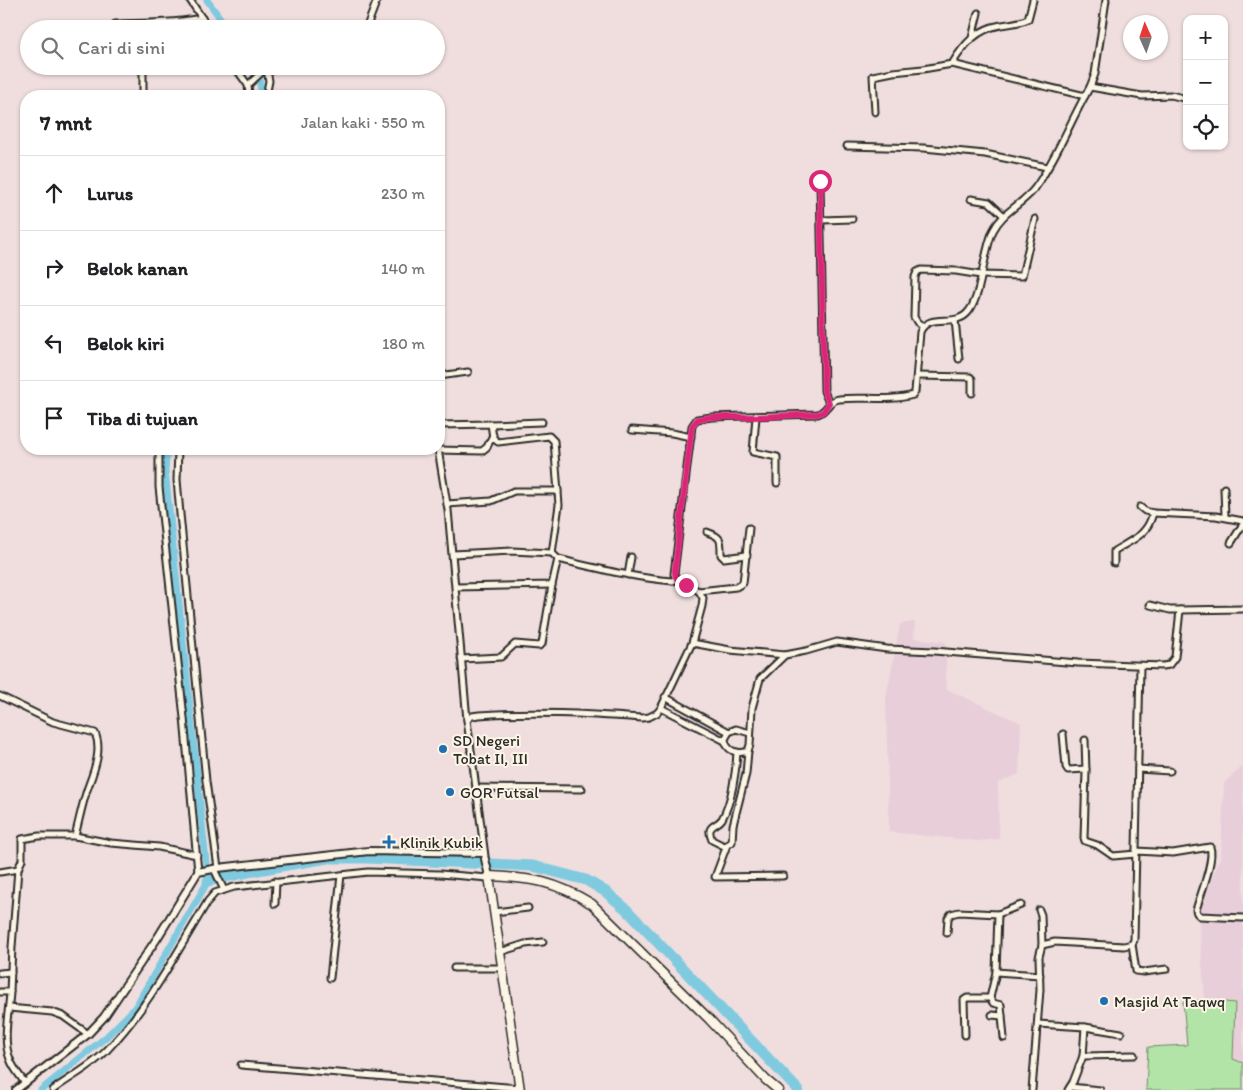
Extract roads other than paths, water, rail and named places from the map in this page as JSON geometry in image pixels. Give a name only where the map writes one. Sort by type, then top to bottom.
[{"type":"main road","points":[[520,1089],[488,876],[516,877],[542,881],[572,892],[592,904],[778,1090]]},
{"type":"street","points":[[190,0],[202,18],[190,20]]},
{"type":"street","points":[[369,20],[377,0]]},
{"type":"street","points":[[952,64],[962,48],[980,31],[1028,19],[1033,0]]},
{"type":"street","points":[[749,528],[743,583],[700,591],[681,583],[676,578],[675,569],[692,426],[698,419],[712,417],[818,414],[823,412],[829,403],[837,399],[909,396],[915,392],[922,326],[930,321],[962,318],[969,312],[974,302],[994,230],[1004,216],[1034,189],[1090,87],[1095,74],[1106,0]]},
{"type":"street","points":[[972,38],[978,13]]},
{"type":"street","points":[[875,112],[873,76],[892,72],[923,70],[952,64],[1085,96]]},
{"type":"street","points":[[143,90],[144,75]]},
{"type":"street","points":[[242,75],[250,84]]},
{"type":"street","points":[[249,90],[250,84],[260,75]]},
{"type":"street","points":[[267,75],[269,81],[267,90]]},
{"type":"street","points":[[1090,87],[1142,96],[1171,95],[1183,98]]},
{"type":"street","points":[[847,146],[924,148],[985,154],[1047,167]]},
{"type":"street","points":[[820,181],[824,391],[829,403]]},
{"type":"street","points":[[971,199],[988,202],[1004,216]]},
{"type":"street","points":[[822,220],[852,219]]},
{"type":"street","points":[[922,326],[914,317],[915,278],[917,272],[921,270],[956,271],[981,275],[1023,276],[1035,219]]},
{"type":"street","points":[[955,320],[959,359]]},
{"type":"street","points":[[445,375],[468,372]]},
{"type":"street","points":[[917,376],[970,377],[972,379],[972,393]]},
{"type":"street","points":[[756,417],[753,452],[777,457],[776,483]]},
{"type":"street","points":[[445,425],[542,422]]},
{"type":"street","points":[[491,424],[493,435],[498,442],[549,436],[554,441],[559,505],[552,553]]},
{"type":"street","points":[[632,430],[672,433],[691,437]]},
{"type":"street","points":[[445,450],[482,451],[493,435]]},
{"type":"street","points":[[16,1090],[88,1034],[104,1017],[200,871],[160,497],[159,455]]},
{"type":"street","points":[[178,455],[177,480],[180,514],[215,869],[223,887]]},
{"type":"street","points":[[53,1090],[107,1051],[136,1018],[208,902],[223,887],[368,872],[488,876],[461,659],[453,554],[439,455]]},
{"type":"street","points":[[1224,488],[1225,518]]},
{"type":"street","points":[[447,504],[491,501],[514,491],[558,491]]},
{"type":"street","points":[[1140,508],[1145,512],[1225,518],[1243,523],[1231,543]]},
{"type":"street","points":[[1114,563],[1114,551],[1143,533],[1148,527],[1153,512]]},
{"type":"street","points":[[707,532],[717,535],[721,540],[721,555],[724,558],[747,555]]},
{"type":"street","points":[[453,554],[512,551],[552,553],[558,559],[628,575],[673,581],[676,578]]},
{"type":"street","points":[[628,575],[631,557]]},
{"type":"street","points":[[461,659],[501,657],[515,644],[539,646],[542,644],[558,559]]},
{"type":"street","points":[[456,587],[552,585]]},
{"type":"street","points":[[468,720],[472,716],[521,712],[586,713],[642,718],[657,713],[674,683],[692,643],[702,606],[703,598],[700,591]]},
{"type":"street","points":[[1150,605],[1170,610],[1243,609]]},
{"type":"street","points":[[692,643],[730,650],[785,655],[837,642],[887,649],[1163,666],[1169,665],[1175,657],[1180,610]]},
{"type":"street","points":[[783,876],[715,877],[727,845],[732,842],[733,824],[746,774],[751,741],[752,708],[760,679],[785,655]]},
{"type":"street","points":[[1140,666],[1134,940],[1132,944],[1136,970],[1144,972],[1167,969]]},
{"type":"street","points":[[0,696],[53,722],[95,733],[98,742],[95,770],[87,790],[75,836]]},
{"type":"street","points":[[665,697],[729,732]]},
{"type":"street","points":[[661,708],[725,741],[728,747],[737,752],[748,751]]},
{"type":"street","points":[[725,741],[729,732],[736,729],[750,733]]},
{"type":"street","points":[[1063,734],[1066,768],[1068,770],[1086,769]]},
{"type":"street","points":[[1085,740],[1086,769],[1083,834],[1085,841],[1097,844],[1113,856],[1136,852],[1173,854],[1210,848],[1212,851],[1210,861],[1196,913],[1200,916],[1243,918]]},
{"type":"street","points":[[727,845],[717,843],[712,840],[710,835],[712,826],[721,821],[729,800],[737,752]]},
{"type":"street","points":[[1138,769],[1170,771]]},
{"type":"street","points":[[476,788],[582,789]]},
{"type":"street","points":[[721,821],[733,824]]},
{"type":"street","points":[[25,1083],[10,1060],[6,1038],[18,869],[22,860],[22,840],[47,835],[75,836],[111,843],[160,848],[197,856]]},
{"type":"street","points":[[200,871],[369,851],[485,856]]},
{"type":"street","points":[[0,872],[18,869]]},
{"type":"street","points":[[330,978],[341,875]]},
{"type":"street","points":[[276,881],[276,904]]},
{"type":"street","points":[[947,933],[947,920],[951,914],[959,912],[998,914],[1021,905]]},
{"type":"street","points":[[494,912],[528,908]]},
{"type":"street","points":[[1032,1090],[1038,1024],[1039,957],[1042,945],[1041,915],[1039,910]]},
{"type":"street","points":[[998,914],[996,972],[990,998],[993,1003],[1000,1004],[1004,1038]]},
{"type":"street","points":[[500,952],[525,944],[543,942]]},
{"type":"street","points":[[1042,945],[1055,942],[1124,946],[1132,944]]},
{"type":"street","points":[[454,968],[502,968]]},
{"type":"street","points":[[0,973],[11,972]]},
{"type":"street","points":[[996,972],[1040,975]]},
{"type":"street","points":[[0,992],[10,992]]},
{"type":"street","points":[[966,1035],[965,999],[990,998]]},
{"type":"street","points":[[9,1008],[52,1012],[63,1016],[88,1034]]},
{"type":"street","points":[[992,1015],[1002,1016]]},
{"type":"street","points":[[1038,1024],[1085,1027],[1121,1033]]},
{"type":"street","points":[[1085,1027],[1083,1056],[1069,1088],[1100,1090]]},
{"type":"street","points":[[1083,1056],[1134,1055]]},
{"type":"street","points":[[241,1065],[520,1089]]},
{"type":"street","points":[[450,1090],[451,1083]]},
{"type":"waterway","points":[[207,0],[221,20]]},
{"type":"waterway","points":[[259,75],[261,90]]},
{"type":"waterway","points":[[41,1090],[106,1037],[134,1009],[208,881],[165,470],[166,455]]},
{"type":"waterway","points":[[208,881],[328,858],[367,858],[533,866],[586,880],[606,892],[626,909],[798,1090]]},
{"type":"place","name":"SD Negeri Tobat II, III","points":[[443,749]]},
{"type":"place","name":"GOR Futsal","points":[[450,792]]},
{"type":"place","name":"Klinik Kubik","points":[[389,842]]},
{"type":"place","name":"Masjid At Taqwq","points":[[1104,1001]]}]
